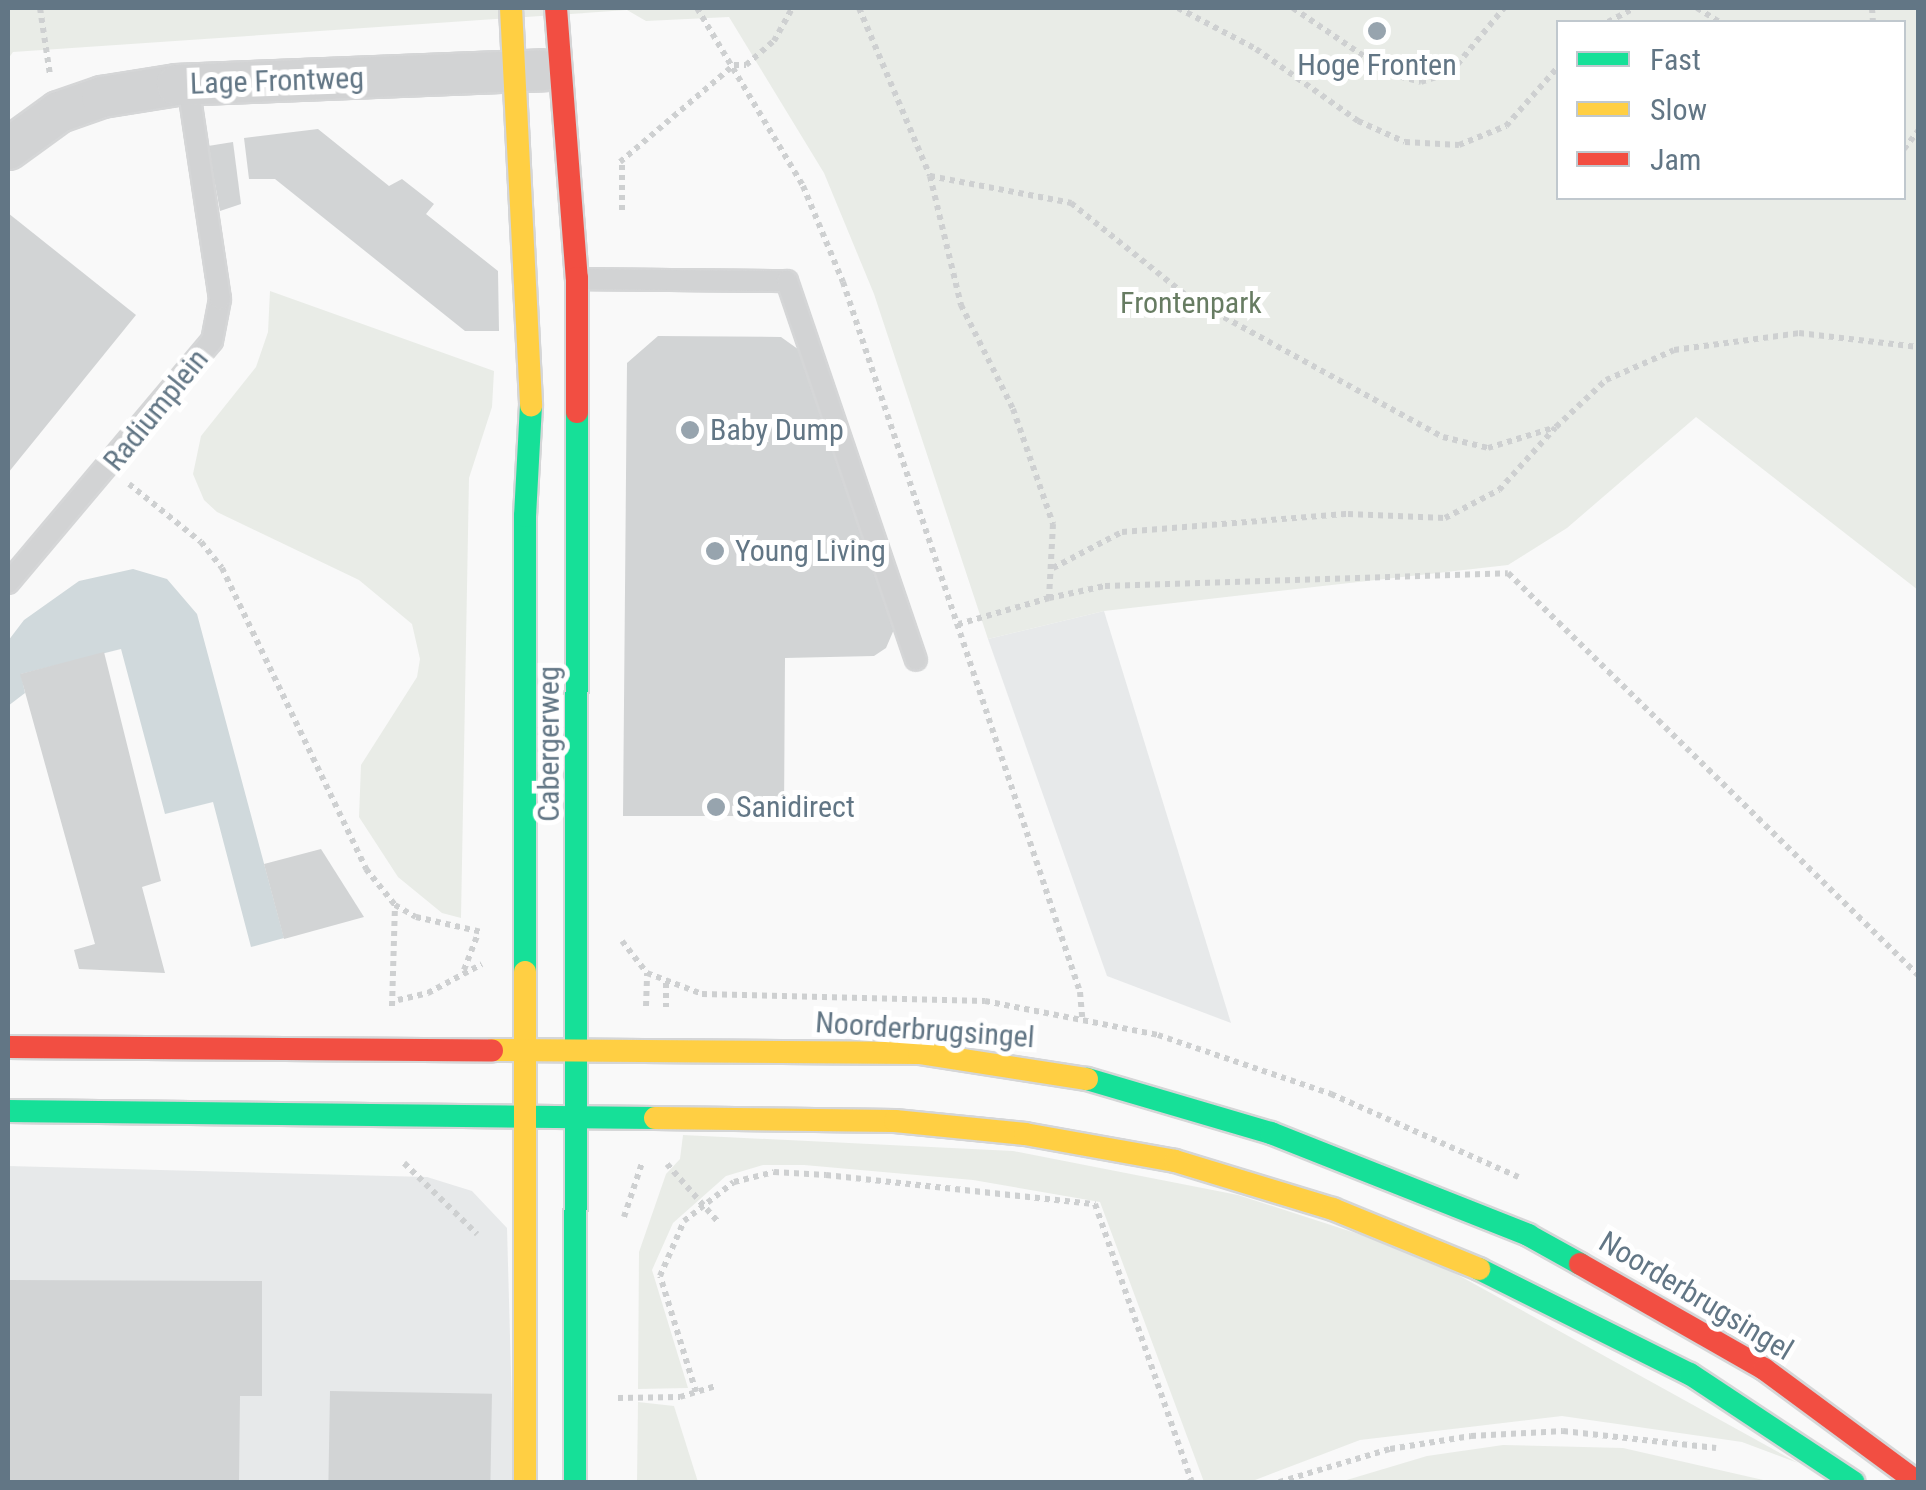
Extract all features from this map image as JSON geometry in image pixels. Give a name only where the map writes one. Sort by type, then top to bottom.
[{"type":"main road","name":"Cabergerweg","points":[[525,1482],[524,1047],[562,69],[556,11]]},
{"type":"main road","name":"Cabergerweg","points":[[511,13],[515,71],[552,278],[578,1047],[575,1482]]},
{"type":"main road","name":"Noorderbrugsingel","points":[[8,1047],[578,1047],[984,1059],[1098,1081],[1212,1114],[1456,1204],[1611,1278],[1764,1369],[1916,1482]]},
{"type":"main road","points":[[8,1111],[576,1114],[978,1128],[1175,1161],[1278,1190],[1496,1276],[1634,1344],[1773,1424],[1853,1482]]},
{"type":"street","name":"Lage Frontweg","points":[[8,149],[73,107],[188,84],[562,69]]},
{"type":"lane","name":"Radiumplein","points":[[8,583],[202,356],[220,313],[188,84]]},
{"type":"lane","points":[[552,278],[786,281],[916,660]]},
{"type":"path","points":[[40,8],[43,50]]},
{"type":"path","points":[[698,8],[803,186],[844,282],[1080,992],[1082,1018]]},
{"type":"path","points":[[622,162],[734,65],[746,65],[774,40],[792,8]]},
{"type":"path","points":[[859,8],[930,176],[961,305],[1014,408],[1052,524],[1049,598]]},
{"type":"path","points":[[1178,8],[1256,48],[1358,121],[1405,142],[1459,145],[1506,126],[1556,69]]},
{"type":"path","points":[[1293,8],[1390,74],[1421,82],[1451,72],[1504,8]]},
{"type":"path","points":[[1612,20],[1634,8]]},
{"type":"path","points":[[930,176],[1070,203],[1189,298],[1443,437],[1488,448],[1556,427]]},
{"type":"path","points":[[1053,568],[1122,532],[1348,514],[1446,518],[1499,490],[1556,427],[1606,380],[1712,342],[1799,333],[1918,347]]},
{"type":"path","points":[[109,468],[213,554],[346,838],[395,905],[443,926],[478,932]]},
{"type":"path","points":[[959,624],[1104,586],[1508,573],[1918,975]]},
{"type":"path","points":[[392,1001],[395,905]]},
{"type":"path","points":[[411,998],[464,970]]},
{"type":"path","points":[[666,1162],[719,1223]]},
{"type":"path","points":[[696,1392],[660,1276],[673,1240],[701,1204],[734,1182],[774,1172],[1095,1204],[1192,1482]]},
{"type":"path","points":[[616,1398],[696,1392],[715,1386]]},
{"type":"path","points":[[1279,1482],[1390,1448],[1471,1436],[1563,1431],[1728,1450]]},
{"type":"shaded area","points":[[133,569],[167,579],[197,614],[284,938],[251,947],[213,802],[165,814],[121,649],[21,674],[25,693],[8,706],[8,641],[24,620],[79,581]]},
{"type":"shaded area","points":[[1104,611],[1231,1023],[1107,976],[988,639]]},
{"type":"shaded area","points":[[8,1166],[427,1177],[472,1191],[507,1228],[514,1482],[8,1482]]},
{"type":"green space","name":"Frontenpark","points":[[8,8],[1918,8],[1918,590],[1696,417],[1567,528],[1508,565],[1104,611],[988,639],[874,294],[824,173],[729,17],[646,21],[627,10],[13,52],[8,59]]},
{"type":"green space","points":[[270,291],[494,371],[492,407],[469,478],[461,918],[442,913],[398,877],[359,817],[361,765],[417,677],[420,659],[412,624],[359,580],[217,512],[204,500],[193,474],[201,436],[256,367],[268,332]]},
{"type":"green space","points":[[683,1135],[1013,1151],[1238,1195],[1420,1254],[1798,1463],[1742,1442],[1562,1416],[1360,1440],[1250,1482],[1204,1482],[1100,1202],[973,1180],[804,1165],[763,1165],[726,1176],[673,1223],[652,1270],[688,1388],[638,1389],[639,1252],[666,1174],[680,1159]]},
{"type":"green space","points":[[638,1402],[674,1406],[698,1482],[637,1482]]},
{"type":"green space","points":[[1503,1445],[1623,1448],[1772,1482],[1340,1482],[1427,1456]]},
{"type":"building","points":[[318,129],[389,186],[402,179],[434,204],[426,214],[498,271],[499,331],[465,331],[275,179],[249,179],[244,138]]},
{"type":"building","points":[[233,142],[241,204],[220,211],[208,146]]},
{"type":"building","points":[[8,213],[136,315],[8,473]]},
{"type":"building","points":[[658,336],[781,337],[802,352],[895,627],[886,648],[874,656],[785,658],[784,816],[623,816],[627,363]]},
{"type":"building","points":[[104,652],[161,881],[142,887],[165,973],[79,969],[74,950],[95,944],[20,674]]},
{"type":"building","points":[[321,849],[364,917],[284,939],[264,864]]},
{"type":"building","points":[[8,1280],[262,1281],[262,1396],[240,1396],[239,1482],[8,1482]]},
{"type":"building","points":[[330,1391],[492,1394],[490,1482],[328,1482]]},
{"type":"traffic: fast","points":[[525,972],[525,516],[531,405]]},
{"type":"traffic: fast","points":[[575,1482],[577,412]]},
{"type":"traffic: fast","points":[[1087,1079],[1271,1133],[1528,1235],[1580,1264]]},
{"type":"traffic: fast","points":[[8,1111],[655,1118]]},
{"type":"traffic: fast","points":[[1479,1269],[1690,1374],[1853,1482]]},
{"type":"traffic: slow","points":[[511,8],[531,405]]},
{"type":"traffic: slow","points":[[525,972],[525,1482]]},
{"type":"traffic: slow","points":[[492,1050],[919,1053],[1087,1079]]},
{"type":"traffic: slow","points":[[655,1118],[895,1121],[1025,1134],[1175,1161],[1333,1209],[1479,1269]]},
{"type":"traffic: jam","points":[[556,8],[577,278],[577,412]]},
{"type":"traffic: jam","points":[[8,1047],[492,1050]]},
{"type":"traffic: jam","points":[[1580,1264],[1764,1369],[1917,1482]]},
{"type":"place","name":"Hoge Fronten","points":[[1377,31]]},
{"type":"place","name":"Baby Dump","points":[[690,430]]},
{"type":"place","name":"Young Living","points":[[715,551]]},
{"type":"place","name":"Sanidirect","points":[[716,807]]}]
